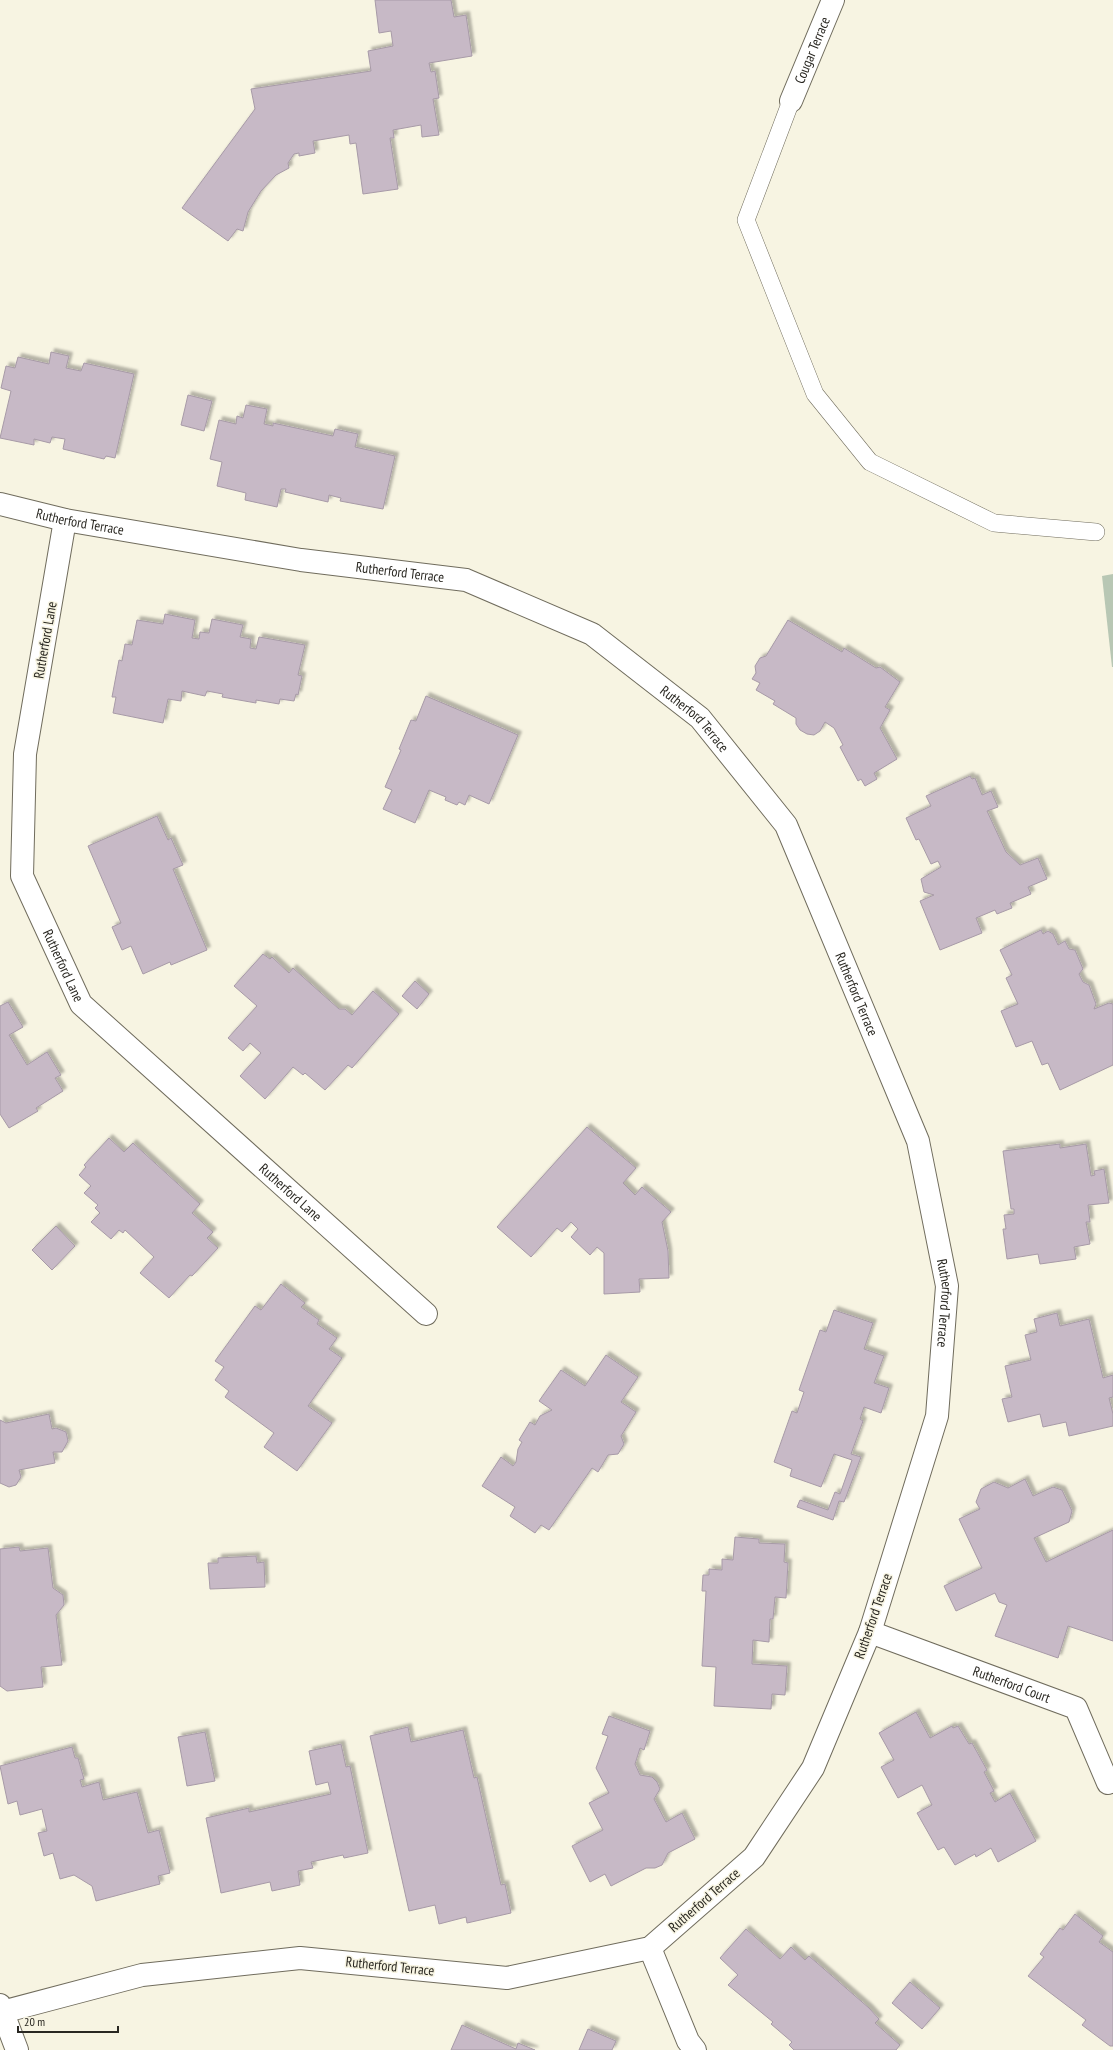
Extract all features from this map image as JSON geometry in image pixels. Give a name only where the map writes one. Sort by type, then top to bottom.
[{"type":"street","name":"Cougar Terrace","points":[[791,101],[833,0]]},
{"type":"street","name":"Rutherford Terrace","points":[[0,504],[65,520],[301,560],[466,580],[592,634],[700,718],[786,825],[918,1141],[947,1286],[937,1416],[870,1632],[814,1768],[754,1857],[650,1948],[507,1978],[300,1958],[142,1975],[1,2009]]},
{"type":"street","name":"Rutherford Lane","points":[[65,520],[25,754],[22,876],[81,1004],[426,1314]]},
{"type":"street","name":"Rutherford Court","points":[[870,1632],[1076,1708],[1108,1783]]},
{"type":"street","points":[[650,1948],[688,2041],[695,2050]]},
{"type":"street","points":[[1,2009],[18,2050]]},
{"type":"lane","points":[[791,101],[746,220],[815,394],[870,462],[994,523],[1096,532]]},
{"type":"green space","points":[[1113,574],[1113,667],[1112,667],[1102,576]]},
{"type":"building","points":[[375,0],[451,0],[454,17],[466,15],[472,56],[429,63],[431,72],[435,71],[439,98],[433,99],[439,135],[422,137],[421,125],[393,130],[394,138],[390,138],[398,189],[363,194],[356,143],[350,144],[349,135],[313,141],[315,153],[299,156],[299,153],[294,154],[288,163],[289,168],[276,175],[261,191],[248,212],[243,231],[237,229],[228,241],[182,208],[255,109],[251,89],[371,71],[368,51],[393,46],[391,31],[379,33]]},
{"type":"building","points":[[51,352],[69,356],[66,368],[81,371],[84,363],[134,374],[115,458],[106,456],[104,459],[63,449],[65,439],[52,437],[50,443],[34,439],[34,445],[0,438],[11,391],[1,388],[6,366],[15,368],[18,357],[49,364]]},
{"type":"building","points":[[188,395],[212,401],[204,431],[181,425]]},
{"type":"building","points":[[246,405],[267,409],[264,424],[273,426],[273,423],[333,436],[335,429],[358,434],[355,447],[395,456],[383,509],[340,501],[341,498],[329,495],[328,502],[285,492],[286,489],[281,489],[277,507],[245,500],[246,493],[217,486],[222,462],[210,459],[219,420],[236,424],[237,416],[243,418]]},
{"type":"building","points":[[165,614],[195,620],[192,638],[199,639],[200,632],[209,633],[212,619],[243,625],[240,637],[251,639],[250,648],[256,649],[259,637],[305,645],[298,675],[302,676],[298,695],[296,694],[294,701],[280,699],[279,704],[256,700],[256,703],[222,697],[223,694],[207,691],[205,696],[182,691],[181,701],[168,699],[163,723],[113,713],[116,697],[112,697],[119,660],[122,661],[125,644],[132,645],[137,620],[163,624]]},
{"type":"building","points":[[788,620],[842,652],[844,648],[876,668],[880,667],[900,682],[885,707],[890,710],[880,728],[897,759],[874,773],[877,779],[865,786],[861,779],[858,781],[840,747],[843,745],[834,728],[825,722],[820,731],[814,735],[807,734],[800,730],[796,724],[796,718],[773,704],[775,701],[756,690],[760,683],[752,679],[756,673],[755,666],[760,658],[766,656]]},
{"type":"building","points":[[426,696],[518,735],[489,804],[469,795],[465,805],[459,802],[457,805],[445,800],[446,797],[429,790],[415,823],[383,809],[392,790],[385,787],[401,750],[399,749],[411,720],[416,721]]},
{"type":"building","points":[[970,776],[972,779],[975,778],[982,795],[991,791],[998,807],[987,811],[1006,852],[1020,865],[1038,858],[1047,879],[1028,887],[1031,894],[1010,903],[1012,908],[997,914],[995,910],[976,918],[982,933],[940,950],[920,901],[934,895],[924,892],[921,879],[941,867],[938,861],[931,864],[919,839],[916,840],[906,818],[931,806],[926,796]]},
{"type":"building","points":[[157,816],[168,840],[171,838],[183,865],[173,869],[207,950],[171,965],[170,962],[143,974],[131,946],[122,950],[112,927],[121,923],[88,846]]},
{"type":"building","points":[[1041,930],[1043,934],[1048,931],[1053,934],[1058,945],[1065,941],[1069,949],[1075,950],[1083,969],[1079,974],[1083,982],[1089,985],[1096,1004],[1094,1009],[1109,1003],[1113,1004],[1113,1065],[1060,1090],[1048,1063],[1042,1065],[1032,1041],[1016,1047],[1001,1011],[1018,1004],[1006,978],[1012,975],[1000,950]]},
{"type":"building","points":[[263,954],[270,959],[272,957],[289,973],[293,968],[339,1009],[345,1009],[352,1015],[373,991],[399,1014],[352,1068],[348,1065],[325,1090],[305,1073],[303,1075],[293,1067],[265,1099],[240,1076],[261,1053],[250,1043],[243,1051],[228,1038],[257,1006],[234,986]]},
{"type":"building","points":[[415,981],[429,994],[417,1009],[402,996]]},
{"type":"building","points":[[8,1002],[23,1027],[9,1035],[27,1065],[47,1052],[61,1075],[55,1078],[63,1091],[36,1108],[38,1111],[9,1128],[0,1114],[0,1006]]},
{"type":"building","points":[[587,1127],[636,1168],[623,1183],[635,1195],[642,1187],[671,1212],[662,1222],[668,1251],[669,1278],[639,1279],[640,1292],[604,1294],[604,1253],[597,1247],[590,1255],[571,1237],[578,1229],[571,1222],[562,1232],[557,1228],[531,1257],[497,1227]]},
{"type":"building","points":[[109,1138],[124,1152],[133,1143],[200,1204],[192,1213],[213,1232],[207,1238],[218,1248],[169,1298],[140,1273],[154,1257],[125,1230],[123,1233],[119,1230],[111,1239],[91,1222],[100,1213],[95,1208],[98,1205],[84,1193],[91,1186],[79,1175],[86,1167],[84,1165]]},
{"type":"building","points":[[1060,1144],[1060,1148],[1086,1144],[1091,1176],[1095,1175],[1094,1171],[1104,1169],[1109,1203],[1088,1205],[1090,1222],[1086,1222],[1090,1244],[1074,1247],[1076,1259],[1040,1264],[1038,1254],[1007,1259],[1003,1229],[1006,1229],[1004,1215],[1014,1214],[1014,1209],[1011,1209],[1003,1151]]},
{"type":"building","points":[[56,1226],[75,1246],[52,1270],[32,1250]]},
{"type":"building","points":[[281,1284],[305,1303],[301,1307],[319,1320],[317,1324],[337,1338],[329,1349],[342,1358],[308,1406],[332,1423],[297,1471],[264,1447],[274,1433],[225,1397],[229,1391],[215,1380],[224,1367],[215,1361],[255,1306],[261,1310]]},
{"type":"building","points":[[834,1310],[873,1323],[864,1349],[884,1356],[874,1383],[889,1388],[881,1413],[864,1407],[860,1419],[863,1421],[851,1454],[861,1457],[844,1502],[839,1501],[833,1520],[797,1507],[800,1500],[828,1510],[835,1492],[840,1494],[852,1460],[834,1454],[821,1487],[790,1476],[792,1469],[774,1462],[792,1411],[797,1413],[804,1392],[799,1390],[820,1330],[826,1332]]},
{"type":"building","points":[[1057,1313],[1060,1326],[1089,1319],[1103,1378],[1113,1375],[1113,1397],[1109,1398],[1113,1414],[1113,1426],[1069,1436],[1066,1422],[1043,1427],[1040,1414],[1008,1422],[1002,1399],[1012,1397],[1005,1366],[1031,1360],[1025,1335],[1037,1332],[1034,1319]]},
{"type":"building","points":[[606,1355],[638,1377],[621,1402],[636,1412],[621,1436],[624,1444],[618,1454],[608,1455],[598,1472],[592,1468],[549,1530],[541,1525],[535,1533],[510,1516],[515,1507],[482,1486],[501,1457],[513,1466],[516,1462],[518,1449],[522,1442],[519,1440],[530,1422],[535,1425],[540,1416],[552,1410],[539,1401],[561,1370],[585,1386]]},
{"type":"building","points":[[49,1414],[52,1429],[56,1428],[66,1432],[68,1441],[62,1452],[53,1452],[55,1463],[19,1470],[21,1477],[16,1485],[9,1487],[0,1483],[0,1420],[6,1423]]},
{"type":"building","points":[[1025,1479],[1033,1496],[1053,1487],[1062,1490],[1072,1511],[1069,1522],[1034,1538],[1046,1562],[1113,1530],[1113,1641],[1068,1626],[1058,1658],[995,1636],[1007,1605],[999,1602],[995,1593],[956,1611],[944,1586],[982,1568],[959,1519],[980,1509],[976,1502],[981,1489],[994,1482],[1008,1488]]},
{"type":"building","points":[[735,1537],[759,1539],[759,1543],[785,1544],[784,1562],[788,1563],[786,1598],[775,1597],[773,1619],[770,1619],[769,1642],[753,1640],[752,1664],[787,1666],[785,1695],[772,1694],[771,1709],[714,1706],[716,1667],[702,1666],[706,1591],[702,1591],[703,1575],[709,1575],[709,1569],[722,1570],[722,1559],[733,1560]]},
{"type":"building","points":[[19,1547],[20,1551],[48,1548],[53,1588],[63,1595],[64,1605],[56,1615],[62,1665],[41,1667],[43,1687],[7,1691],[0,1686],[0,1549]]},
{"type":"building","points":[[256,1556],[257,1563],[264,1562],[265,1587],[210,1589],[208,1563],[218,1563],[218,1558]]},
{"type":"building","points":[[916,1712],[930,1738],[952,1726],[953,1728],[958,1726],[969,1744],[972,1743],[987,1770],[984,1772],[994,1791],[990,1793],[995,1802],[1010,1793],[1036,1841],[998,1862],[991,1848],[976,1857],[975,1854],[955,1865],[944,1847],[938,1850],[917,1813],[932,1805],[922,1785],[898,1798],[881,1767],[894,1760],[879,1733]]},
{"type":"building","points":[[609,1716],[650,1731],[644,1750],[640,1748],[635,1764],[640,1775],[652,1777],[657,1782],[660,1789],[654,1799],[666,1822],[682,1813],[695,1839],[668,1853],[662,1865],[655,1868],[646,1868],[611,1886],[605,1874],[590,1882],[572,1846],[603,1830],[589,1803],[609,1793],[596,1768],[608,1736],[602,1734]]},
{"type":"building","points":[[408,1727],[411,1742],[463,1730],[474,1778],[477,1777],[501,1885],[505,1884],[511,1913],[467,1923],[466,1917],[439,1924],[435,1905],[409,1911],[370,1736]]},
{"type":"building","points":[[205,1732],[215,1781],[187,1786],[178,1737]]},
{"type":"building","points":[[341,1744],[346,1767],[350,1766],[368,1853],[344,1858],[343,1855],[311,1862],[313,1868],[298,1871],[300,1885],[272,1891],[270,1882],[221,1893],[206,1818],[249,1808],[249,1812],[331,1794],[328,1782],[316,1785],[309,1751]]},
{"type":"building","points":[[72,1747],[75,1758],[78,1758],[84,1779],[80,1780],[82,1787],[99,1782],[103,1800],[137,1792],[148,1833],[159,1830],[170,1873],[158,1876],[160,1884],[96,1901],[92,1886],[74,1875],[60,1879],[53,1853],[44,1856],[38,1833],[47,1831],[42,1809],[20,1815],[17,1801],[8,1804],[0,1766]]},
{"type":"building","points":[[1075,1914],[1103,1936],[1099,1942],[1113,1952],[1113,2046],[1110,2046],[1082,2025],[1086,2020],[1028,1976],[1044,1957],[1040,1954],[1060,1928],[1063,1930]]},
{"type":"building","points":[[746,1929],[780,1959],[791,1947],[805,1960],[809,1956],[869,2008],[879,2019],[875,2023],[900,2045],[896,2050],[794,2050],[789,2045],[792,2042],[771,2024],[773,2022],[728,1985],[738,1975],[720,1958]]},
{"type":"building","points":[[910,1982],[940,2008],[922,2029],[892,2003]]},
{"type":"building","points":[[462,2025],[516,2049],[518,2043],[535,2050],[451,2050]]},
{"type":"building","points":[[588,2029],[616,2041],[612,2050],[579,2050]]}]
